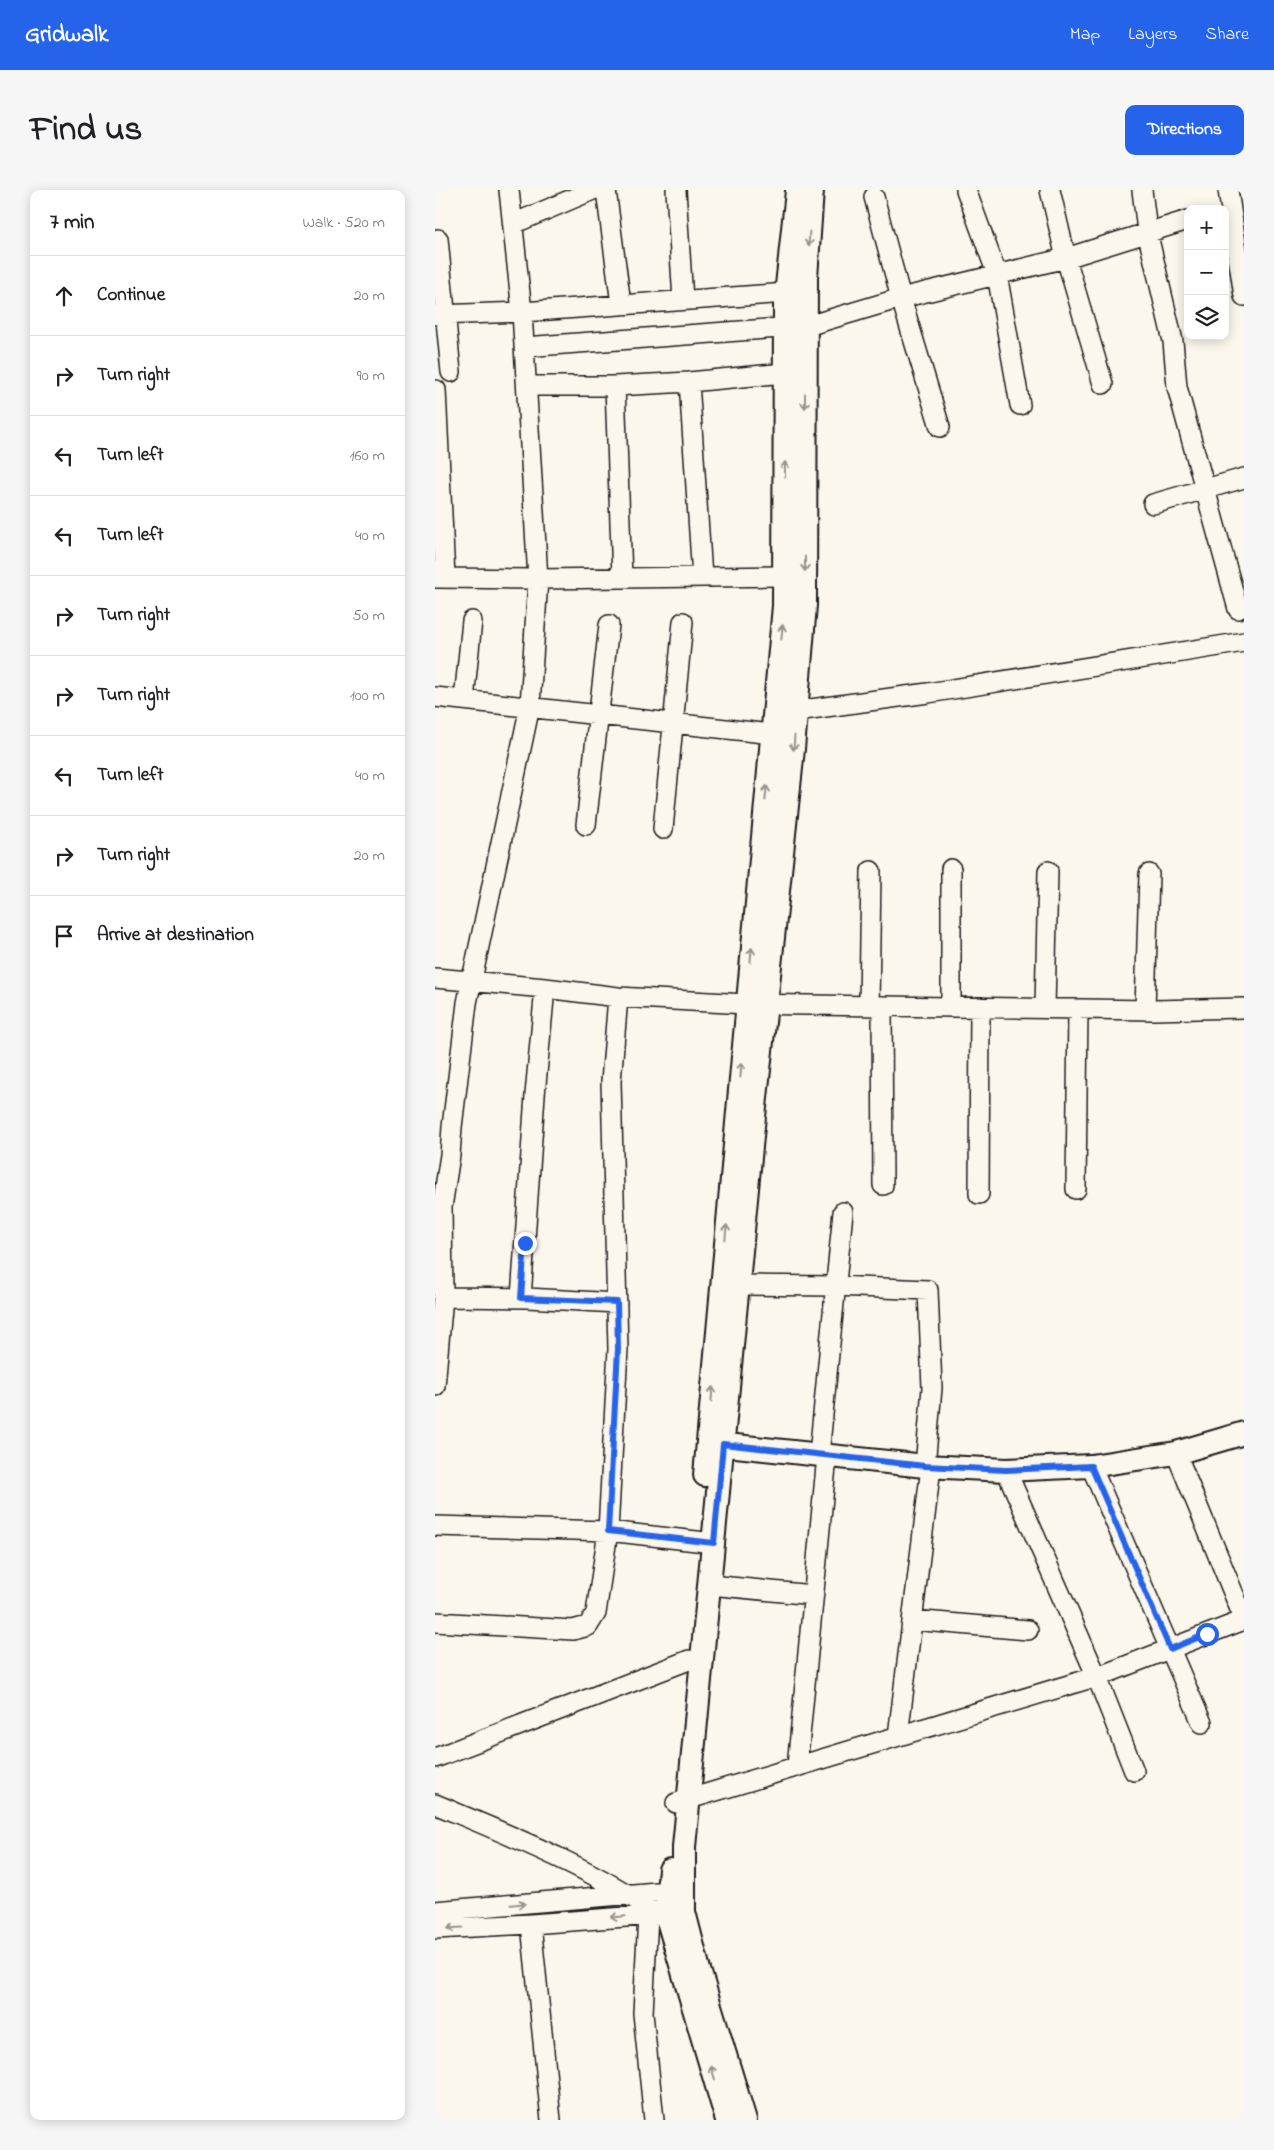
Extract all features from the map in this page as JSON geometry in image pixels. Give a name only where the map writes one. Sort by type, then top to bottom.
[{"type":"street","points":[[435,1386],[443,1297],[439,1207],[450,1155],[467,1003],[530,706],[538,579],[525,347],[509,190]]},
{"type":"street","points":[[513,224],[593,190]]},
{"type":"street","points":[[606,190],[621,304]]},
{"type":"street","points":[[676,190],[683,300]]},
{"type":"street","points":[[682,1801],[689,1660],[707,1542],[757,1003],[796,711],[805,605],[807,326],[797,292],[797,190]]},
{"type":"street","points":[[715,1443],[739,1285],[753,1126],[757,1003],[772,734],[784,606],[785,329],[797,292],[812,190]]},
{"type":"street","points":[[966,190],[997,274],[1020,405]]},
{"type":"street","points":[[1050,190],[1066,258],[1103,384]]},
{"type":"street","points":[[1142,190],[1147,231],[1173,341],[1177,387],[1237,610]]},
{"type":"street","points":[[875,197],[901,298],[940,428]]},
{"type":"street","points":[[1232,203],[1244,296]]},
{"type":"street","points":[[525,347],[807,326],[901,298],[1066,258],[1147,231],[1184,221]]},
{"type":"street","points":[[439,239],[441,315],[451,372]]},
{"type":"street","points":[[441,315],[522,312],[797,292]]},
{"type":"street","points":[[527,386],[615,386],[689,382],[785,373]]},
{"type":"street","points":[[689,382],[702,576]]},
{"type":"street","points":[[615,386],[622,578]]},
{"type":"street","points":[[436,390],[440,578],[538,579],[784,576]]},
{"type":"street","points":[[1153,504],[1244,478]]},
{"type":"street","points":[[464,700],[472,621]]},
{"type":"street","points":[[663,829],[683,622]]},
{"type":"street","points":[[586,825],[609,624]]},
{"type":"street","points":[[796,711],[928,693],[1244,642]]},
{"type":"street","points":[[435,697],[772,734]]},
{"type":"street","points":[[951,869],[951,1007]]},
{"type":"street","points":[[871,871],[883,1185]]},
{"type":"street","points":[[1045,1008],[1048,871]]},
{"type":"street","points":[[1145,1010],[1149,874]]},
{"type":"street","points":[[435,978],[545,988],[618,998],[875,1006],[1145,1010],[1244,1008]]},
{"type":"street","points":[[521,1298],[535,1095],[545,988]]},
{"type":"street","points":[[435,1622],[573,1630],[588,1626],[595,1613],[608,1531],[618,1349],[611,1082],[618,998]]},
{"type":"street","points":[[979,1194],[980,1007]]},
{"type":"street","points":[[1076,1189],[1078,1009]]},
{"type":"street","points":[[797,1767],[813,1595],[835,1286],[843,1212]]},
{"type":"street","points":[[739,1285],[835,1286],[928,1290],[932,1388],[928,1466],[913,1620],[898,1736]]},
{"type":"street","points":[[443,1297],[617,1302]]},
{"type":"street","points":[[715,1443],[928,1466],[1006,1470],[1091,1466],[1176,1453],[1244,1432]]},
{"type":"street","points":[[682,1801],[1097,1677],[1244,1619],[1176,1453]]},
{"type":"street","points":[[1091,1466],[1202,1723]]},
{"type":"street","points":[[1006,1470],[1097,1677],[1134,1771]]},
{"type":"street","points":[[435,1526],[608,1531],[707,1542]]},
{"type":"street","points":[[654,2120],[643,2013],[668,1906],[710,1585],[707,1542]]},
{"type":"street","points":[[710,1585],[813,1595]]},
{"type":"street","points":[[913,1620],[1028,1630]]},
{"type":"street","points":[[435,1758],[689,1660]]},
{"type":"street","points":[[435,1804],[526,1842],[630,1895],[668,1906],[699,1970],[745,2120]]},
{"type":"street","points":[[435,1911],[630,1895]]},
{"type":"street","points":[[435,1929],[531,1924],[668,1906]]},
{"type":"street","points":[[668,1906],[727,2120]]},
{"type":"street","points":[[531,1924],[551,2120]]},
{"type":"route","points":[[525,1243],[521,1298],[617,1302],[618,1349],[608,1531],[714,1543],[723,1444],[925,1466],[1006,1470],[1091,1466],[1170,1649],[1207,1634]]}]
